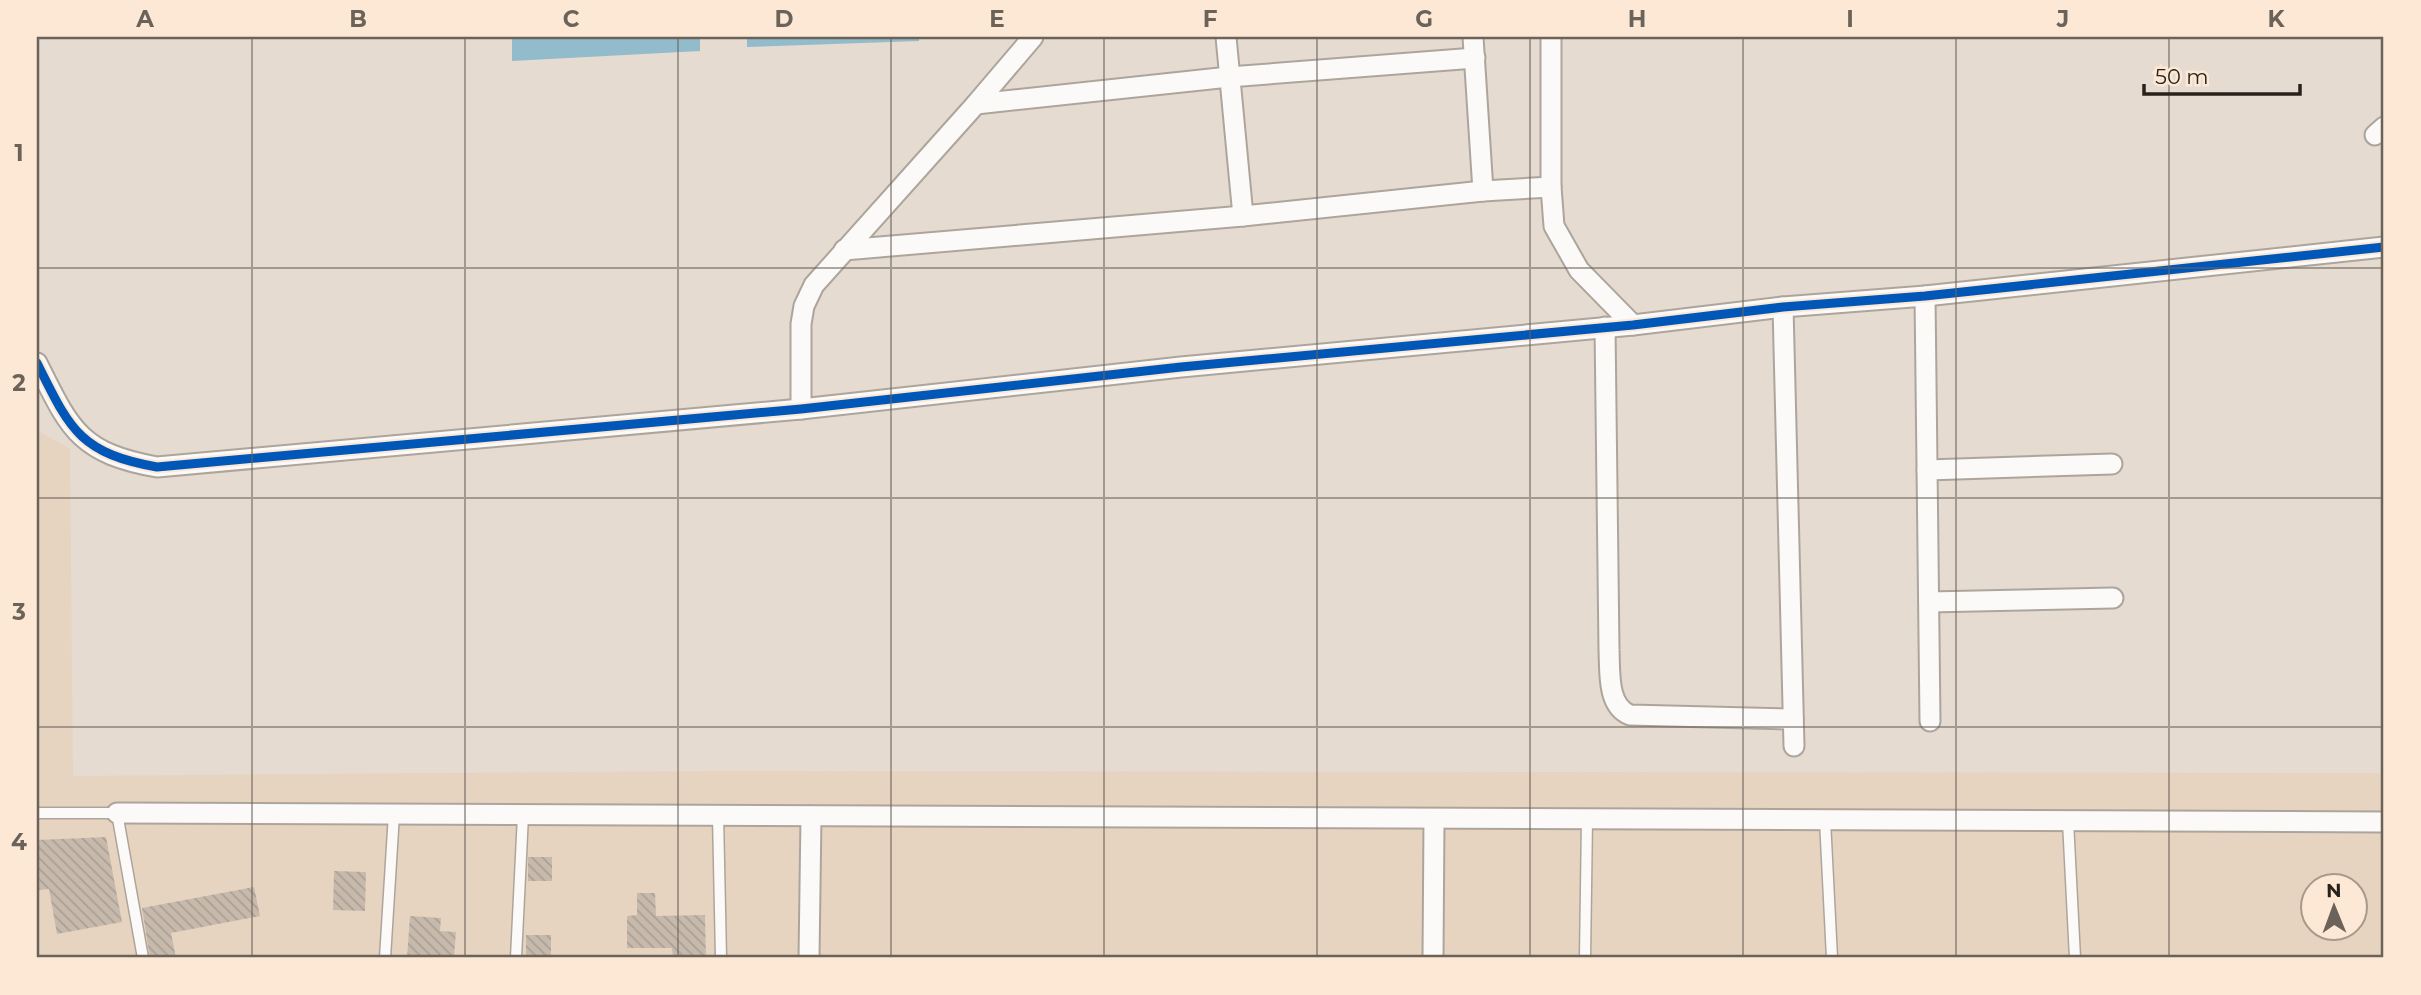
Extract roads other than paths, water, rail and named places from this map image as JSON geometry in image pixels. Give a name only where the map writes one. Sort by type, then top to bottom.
[{"type":"street","points":[[801,409],[801,324],[804,306],[814,285],[976,104],[1032,37]]},
{"type":"street","points":[[1226,37],[1243,216]]},
{"type":"street","points":[[1473,37],[1483,191]]},
{"type":"street","points":[[1551,37],[1551,187],[1554,226],[1579,270],[1633,325]]},
{"type":"street","points":[[976,104],[1229,77],[1475,58]]},
{"type":"street","points":[[845,250],[1551,187]]},
{"type":"street","points":[[37,363],[61,411],[80,436],[103,453],[127,462],[157,467],[801,409],[1195,366],[1633,325],[1783,307],[1925,296],[2384,247]]},
{"type":"street","points":[[1925,296],[1930,721]]},
{"type":"street","points":[[1783,307],[1794,746]]},
{"type":"street","points":[[1605,327],[1609,650],[1615,702],[1621,711],[1630,715],[1793,719]]},
{"type":"street","points":[[1927,470],[2112,464]]},
{"type":"street","points":[[1928,602],[2113,598]]},
{"type":"street","points":[[117,813],[2384,822]]},
{"type":"street","points":[[809,958],[811,816]]},
{"type":"street","points":[[1433,958],[1434,818]]},
{"type":"lane","points":[[37,813],[117,813],[143,958]]},
{"type":"lane","points":[[385,958],[394,814]]},
{"type":"lane","points":[[516,958],[523,815]]},
{"type":"lane","points":[[718,816],[721,958]]},
{"type":"lane","points":[[1585,958],[1587,819]]},
{"type":"lane","points":[[1825,820],[1832,958]]},
{"type":"lane","points":[[2068,821],[2075,958]]},
{"type":"water","points":[[512,37],[700,37],[700,51],[512,61]]},
{"type":"water","points":[[747,37],[919,37],[919,41],[747,47]]}]
